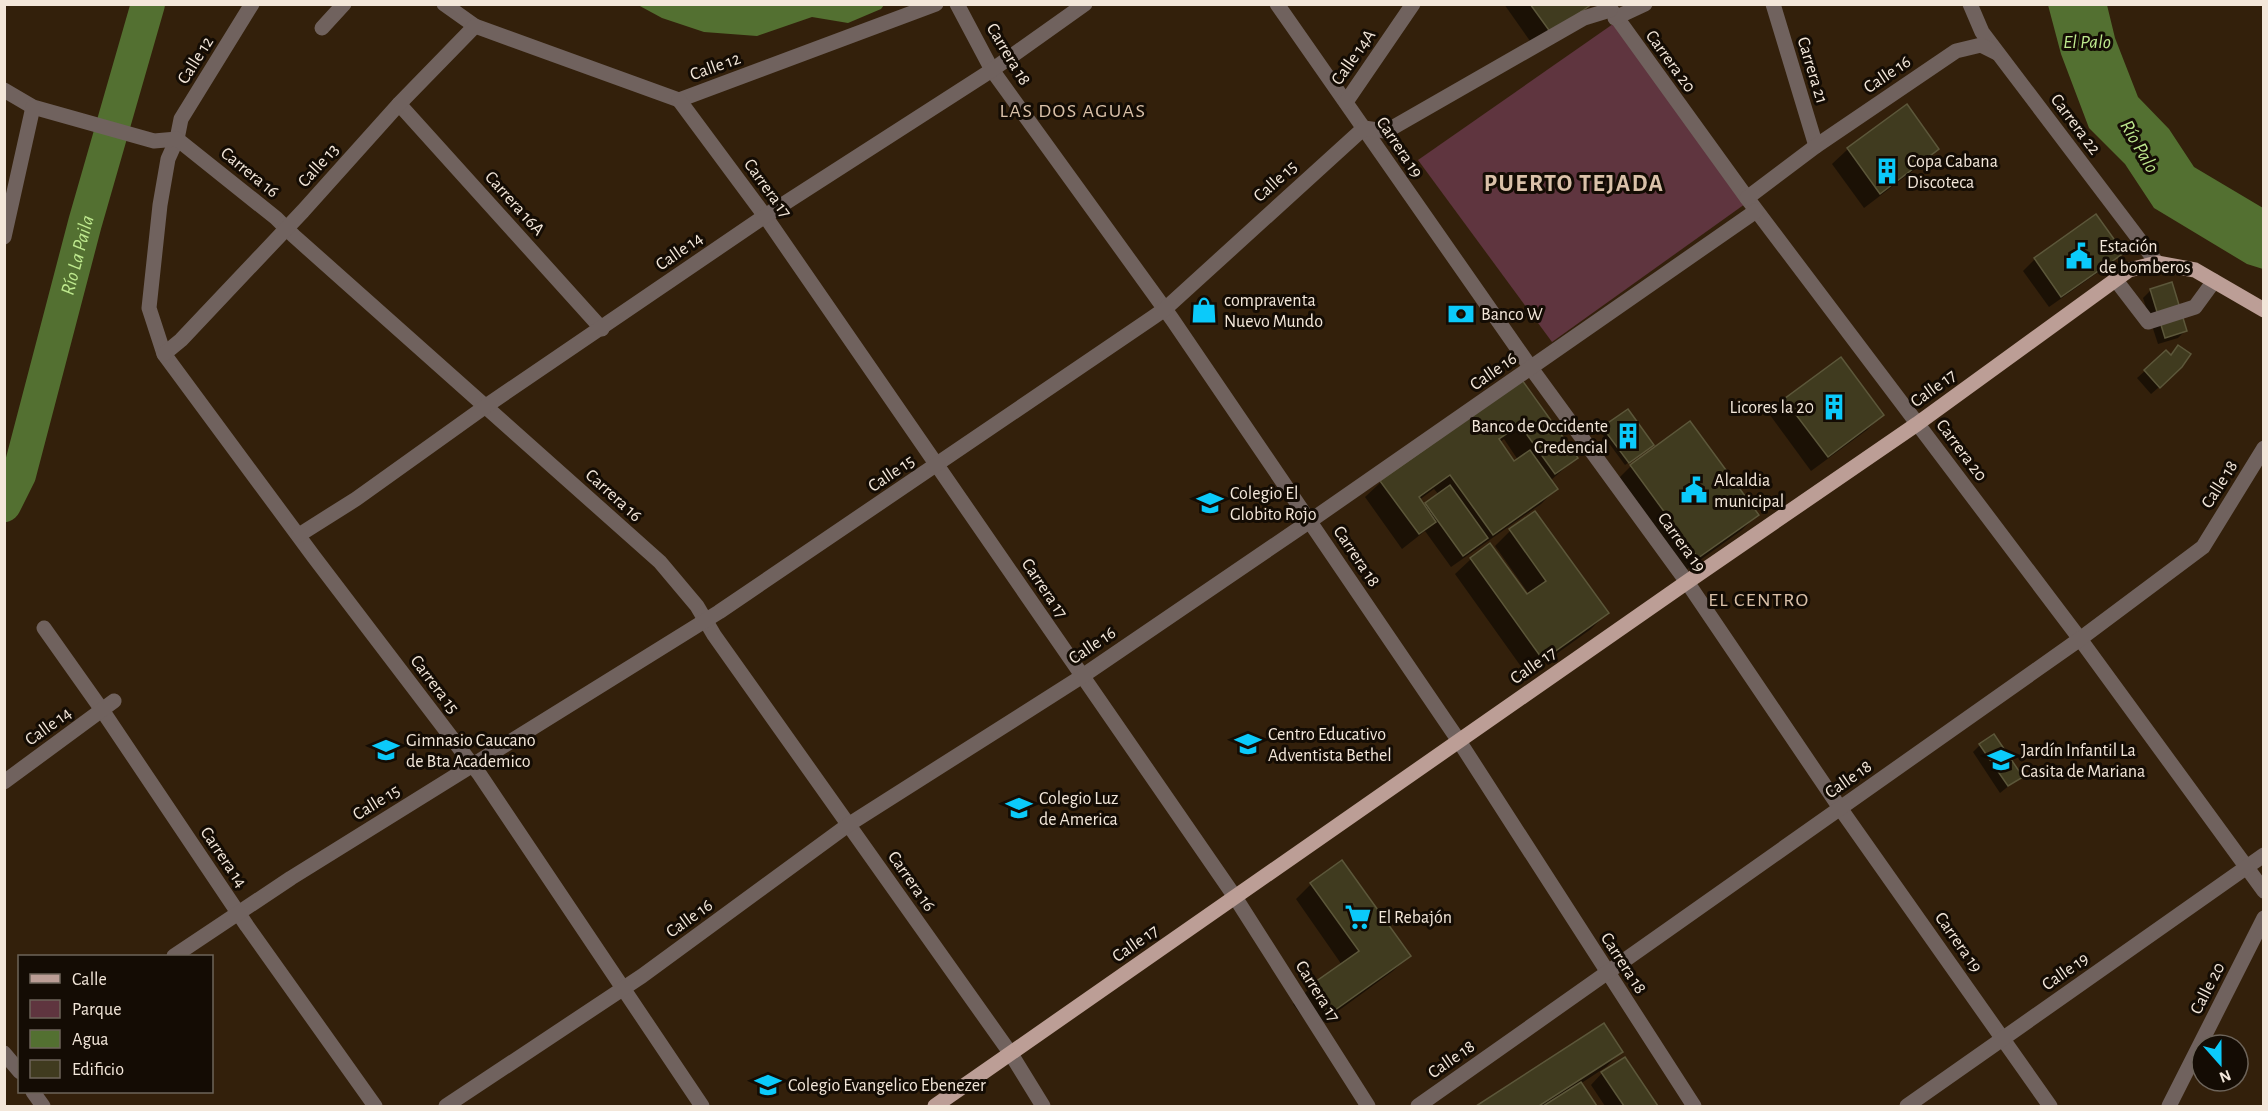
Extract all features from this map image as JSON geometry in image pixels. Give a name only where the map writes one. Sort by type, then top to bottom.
[{"type":"main road","name":"Calle 17","points":[[935,1107],[1917,424],[2115,279],[2129,270],[2157,263]]},
{"type":"main road","points":[[2157,263],[2195,270],[2264,310]]},
{"type":"street","name":"Calle 12","points":[[164,354],[149,308],[160,205],[168,159],[177,139],[181,119],[252,4]]},
{"type":"street","points":[[322,28],[344,4]]},
{"type":"street","name":"Calle 12","points":[[444,4],[475,26],[679,100],[936,4]]},
{"type":"street","name":"Carrera 18","points":[[957,4],[992,70],[1165,309],[1459,741],[1694,1107]]},
{"type":"street","name":"Calle 14","points":[[299,536],[765,216],[992,70],[1085,4]]},
{"type":"street","name":"Carrera 19","points":[[1277,4],[1531,368],[1687,582],[1840,808],[2004,1038],[2050,1107]]},
{"type":"street","name":"Calle 14A","points":[[1346,102],[1413,4]]},
{"type":"street","points":[[1364,128],[1385,131],[1392,128],[1584,18],[1645,4]]},
{"type":"street","name":"Carrera 21","points":[[1773,4],[1816,146]]},
{"type":"street","name":"Carrera 20","points":[[1610,11],[1756,211],[2080,639],[2264,891]]},
{"type":"street","points":[[1956,51],[1974,31],[1973,11]]},
{"type":"street","name":"Carrera 22","points":[[1973,11],[1982,32],[2157,263]]},
{"type":"street","name":"Calle 13","points":[[164,354],[181,340],[286,229],[399,104],[475,26]]},
{"type":"street","name":"Calle 16","points":[[1747,198],[1816,146],[1956,51],[1981,45],[1998,53]]},
{"type":"street","points":[[4,90],[33,106],[154,141],[177,139]]},
{"type":"street","name":"Carrera 17","points":[[679,100],[765,216],[1235,897],[1368,1107]]},
{"type":"street","name":"Carrera 16A","points":[[399,104],[602,328]]},
{"type":"street","points":[[4,237],[33,106]]},
{"type":"street","name":"Calle 15","points":[[177,955],[291,878],[705,621],[1165,309],[1364,128]]},
{"type":"street","name":"Carrera 16","points":[[177,139],[276,218],[660,562],[697,606],[705,621],[1011,1054],[1043,1107]]},
{"type":"street","name":"Calle 16","points":[[446,1107],[623,989],[848,825],[1081,677],[1756,211]]},
{"type":"street","points":[[2115,279],[2148,322],[2195,307],[2214,281]]},
{"type":"street","name":"Carrera 15","points":[[164,354],[471,766],[702,1107]]},
{"type":"street","name":"Calle 18","points":[[1418,1107],[2080,639],[2203,546],[2264,448]]},
{"type":"street","name":"Carrera 14","points":[[44,628],[108,706],[239,914],[375,1107]]},
{"type":"street","name":"Calle 14","points":[[4,782],[108,706]]},
{"type":"street","points":[[2246,867],[2264,855]]},
{"type":"street","name":"Calle 19","points":[[1907,1107],[2246,867]]},
{"type":"street","name":"Calle 20","points":[[2169,1107],[2264,918]]},
{"type":"street","points":[[4,1053],[15,1071]]},
{"type":"street","points":[[34,1093],[43,1107]]},
{"type":"green space","points":[[1613,24],[1745,204],[1552,342],[1418,160]]},
{"type":"water","points":[[638,5],[884,5],[881,9],[848,23],[812,17],[757,36],[704,32],[662,18]]},
{"type":"water","name":"El Palo","points":[[2048,5],[2107,5],[2115,38],[2138,97],[2169,129],[2194,167],[2263,208],[2263,269],[2247,264],[2154,208],[2125,164],[2089,128],[2061,54]]},
{"type":"building","points":[[1530,4],[1592,4],[1551,33]]},
{"type":"building","name":"Copa Cabana Discoteca","points":[[1907,104],[1939,149],[1880,194],[1847,148]]},
{"type":"building","name":"Estación de bomberos","points":[[2096,214],[2124,253],[2061,297],[2034,258]]},
{"type":"building","points":[[2172,282],[2187,331],[2165,338],[2150,289]]},
{"type":"building","points":[[2178,345],[2191,354],[2182,367],[2160,388],[2144,370],[2166,350],[2171,355]]},
{"type":"building","name":"Licores la 20","points":[[1841,357],[1884,415],[1828,457],[1784,399]]},
{"type":"building","points":[[1522,380],[1578,458],[1555,474],[1520,425],[1499,439],[1514,461],[1530,450],[1558,489],[1493,535],[1450,475],[1419,497],[1436,522],[1419,534],[1380,481]]},
{"type":"building","name":"Banco de Occidente Credencial","points":[[1628,409],[1654,445],[1629,463],[1602,427]]},
{"type":"building","name":"Alcaldia municipal","points":[[1690,421],[1759,515],[1698,558],[1630,465]]},
{"type":"building","points":[[1450,485],[1488,538],[1463,556],[1425,503]]},
{"type":"building","points":[[1535,511],[1609,613],[1543,660],[1470,558],[1490,543],[1527,594],[1546,581],[1509,529]]},
{"type":"building","name":"Jardín Infantil La Casita de Mariana","points":[[1994,734],[2023,777],[2008,786],[1979,744]]},
{"type":"building","name":"El Rebajón","points":[[1342,860],[1411,956],[1328,1015],[1308,987],[1359,951],[1310,883]]},
{"type":"building","points":[[1604,1023],[1623,1052],[1539,1106],[1476,1106]]},
{"type":"building","points":[[1625,1057],[1658,1106],[1624,1106],[1601,1072]]},
{"type":"building","points":[[1581,1082],[1597,1106],[1543,1106]]},
{"type":"waterway","name":"Río La Paila","points":[[4,505],[19,475],[85,223],[148,4]]},
{"type":"place","name":"Copa Cabana Discoteca","points":[[1887,171]]},
{"type":"place","name":"Estación de bomberos","points":[[2079,256]]},
{"type":"place","name":"compraventa Nuevo Mundo","points":[[1204,310]]},
{"type":"place","name":"Banco W","points":[[1461,314]]},
{"type":"place","name":"Licores la 20","points":[[1834,407]]},
{"type":"place","name":"Banco de Occidente Credencial","points":[[1628,436]]},
{"type":"place","name":"Alcaldia municipal","points":[[1694,490]]},
{"type":"place","name":"Colegio El Globito Rojo","points":[[1210,503]]},
{"type":"place","name":"Centro Educativo Adventista Bethel","points":[[1248,744]]},
{"type":"place","name":"Gimnasio Caucano de Bta Academico","points":[[386,750]]},
{"type":"place","name":"Jardín Infantil La Casita de Mariana","points":[[2001,760]]},
{"type":"place","name":"Colegio Luz de America","points":[[1019,808]]},
{"type":"place","name":"El Rebajón","points":[[1358,917]]},
{"type":"place","name":"Colegio Evangelico Ebenezer","points":[[768,1085]]},
{"type":"district","name":"LAS DOS AGUAS","points":[[1073,110]]},
{"type":"district","name":"PUERTO TEJADA","points":[[1574,183]]},
{"type":"district","name":"EL CENTRO","points":[[1759,599]]},
{"type":"water label","name":"Río Palo","points":[[2140,146]]}]
